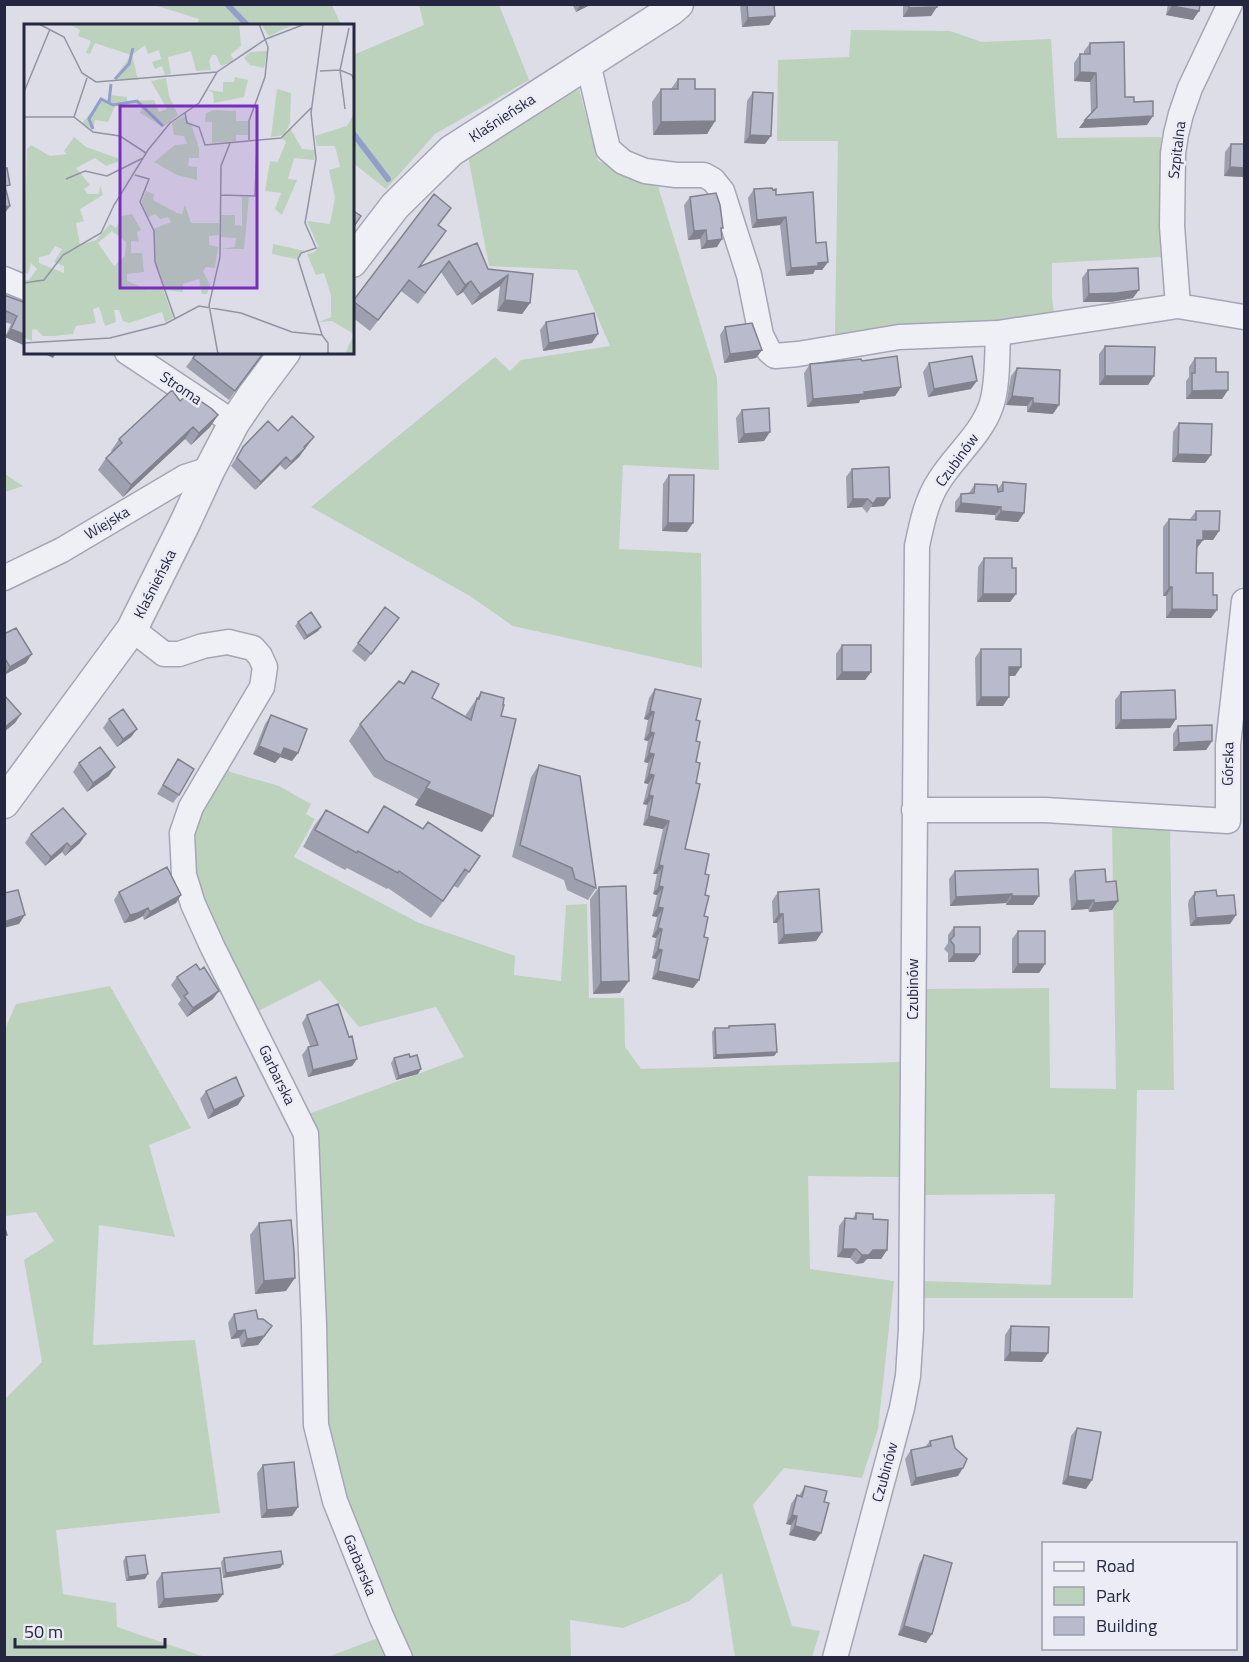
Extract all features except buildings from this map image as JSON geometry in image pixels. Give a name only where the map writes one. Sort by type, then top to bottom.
[{"type":"street","name":"Klaśnieńska","points":[[354,259],[395,206],[451,151],[678,4]]},
{"type":"street","name":"Szpitalna","points":[[1178,306],[1172,226],[1173,153],[1176,134],[1180,114],[1230,4]]},
{"type":"street","points":[[588,63],[608,150],[623,162],[645,171],[676,175],[704,175],[713,180],[722,191],[749,275],[761,335],[769,351],[775,356],[899,337],[998,333],[1178,306],[1245,316]]},
{"type":"street","points":[[4,279],[24,287]]},
{"type":"street","name":"Czubinów","points":[[835,1658],[902,1408],[908,1376],[911,1329],[917,546],[924,512],[938,482],[983,424],[992,404],[998,333]]},
{"type":"street","name":"Stroma","points":[[130,354],[234,423]]},
{"type":"street","name":"Klaśnieńska","points":[[4,803],[132,629],[234,423],[284,354]]},
{"type":"street","name":"Wiejska","points":[[4,578],[62,550],[185,477],[210,469]]},
{"type":"street","name":"Górska","points":[[914,810],[1045,810],[1228,821],[1228,745],[1245,601]]},
{"type":"street","name":"Garbarska","points":[[132,629],[164,654],[179,654],[203,646],[228,642],[252,648],[260,656],[265,667],[262,687],[191,807],[182,833],[184,875],[193,904],[212,946],[306,1134],[316,1425],[335,1501],[400,1658]]},
{"type":"green space","points":[[154,5],[332,5],[341,24],[197,24],[199,19]]},
{"type":"green space","points":[[419,5],[499,5],[529,80],[435,134],[386,189],[354,164],[354,55],[424,25]]},
{"type":"green space","points":[[851,30],[950,31],[982,42],[1051,39],[1057,138],[1161,137],[1159,190],[1161,257],[1052,263],[1052,299],[1055,319],[1005,327],[835,334],[838,141],[777,141],[778,60],[849,57]]},
{"type":"green space","points":[[579,89],[598,161],[657,183],[717,378],[719,470],[623,465],[619,549],[701,553],[702,668],[513,626],[470,596],[311,507],[495,357],[510,371],[521,360],[610,346],[577,270],[489,266],[468,156]]},
{"type":"green space","points":[[5,474],[23,486],[5,492]]},
{"type":"green space","points":[[224,766],[230,772],[279,786],[311,804],[306,814],[315,819],[294,857],[419,923],[515,956],[514,975],[561,981],[566,905],[587,904],[589,998],[624,998],[625,1047],[641,1069],[902,1062],[899,1177],[808,1176],[810,1269],[894,1281],[878,1429],[862,1478],[784,1468],[753,1505],[792,1626],[820,1631],[812,1657],[735,1657],[722,1573],[689,1601],[623,1628],[570,1620],[571,1657],[409,1657],[327,1456],[303,1116],[464,1057],[436,1007],[359,1027],[320,980],[256,1012],[192,878],[195,814]]},
{"type":"green space","points":[[1112,824],[1170,826],[1174,1090],[1137,1090],[1133,1298],[922,1298],[923,1281],[1051,1285],[1055,1194],[920,1195],[922,989],[1049,988],[1050,1088],[1116,1089]]},
{"type":"green space","points":[[110,986],[191,1128],[149,1145],[175,1237],[99,1225],[93,1345],[195,1340],[220,1513],[56,1530],[63,1594],[116,1603],[117,1627],[205,1657],[5,1657],[5,1399],[42,1362],[24,1260],[54,1241],[36,1212],[5,1216],[5,1029],[16,1004]]},
{"type":"green space","points":[[381,1637],[389,1658],[325,1658]]},
{"type":"waterway","points":[[227,4],[246,24]]},
{"type":"waterway","points":[[354,135],[388,179]]}]
